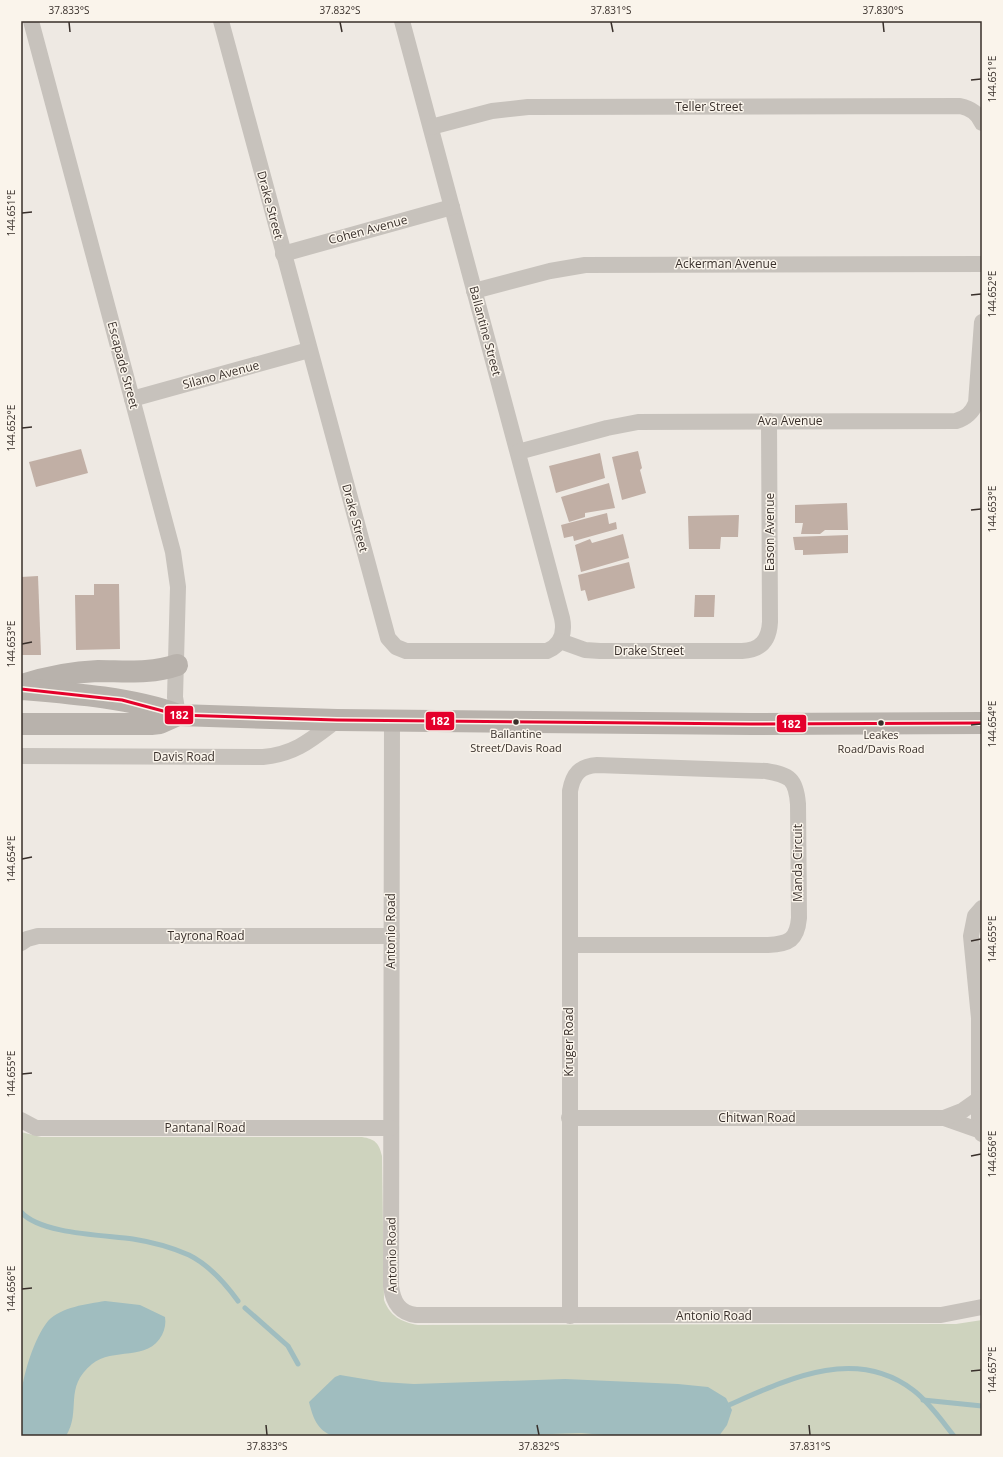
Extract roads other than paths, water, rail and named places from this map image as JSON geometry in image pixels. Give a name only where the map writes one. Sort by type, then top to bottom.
[{"type":"main road","points":[[21,685],[46,677],[67,673],[154,672],[177,665]]},
{"type":"main road","points":[[21,689],[56,692],[158,708],[178,715],[337,720],[751,724],[982,723]]},
{"type":"main road","points":[[21,724],[151,724],[160,723],[178,715]]},
{"type":"street","name":"Escapade Street","points":[[30,21],[168,531],[176,572],[178,606],[175,697],[178,715]]},
{"type":"street","name":"Drake Street","points":[[221,21],[381,618],[391,643],[400,650],[406,651],[542,651],[551,649],[560,640],[585,650],[600,652],[742,651],[755,649],[765,642]]},
{"type":"street","name":"Ballantine Street","points":[[402,21],[562,618],[564,629],[560,640]]},
{"type":"street","name":"Teller Street","points":[[431,127],[492,111],[528,107],[960,106],[966,107],[975,112],[982,123]]},
{"type":"street","name":"Cohen Avenue","points":[[283,254],[452,208]]},
{"type":"street","name":"Ackerman Avenue","points":[[474,291],[550,270],[585,265],[982,264]]},
{"type":"street","name":"Ava Avenue","points":[[518,452],[607,428],[638,422],[947,421],[962,419],[973,410],[976,403],[982,322]]},
{"type":"street","name":"Silano Avenue","points":[[132,399],[309,350]]},
{"type":"street","name":"Eason Avenue","points":[[765,642],[769,632],[770,622],[769,421]]},
{"type":"street","name":"Davis Road","points":[[21,756],[263,757],[279,755],[301,747],[337,720]]},
{"type":"street","name":"Antonio Road","points":[[392,720],[391,1286],[394,1302],[399,1308],[408,1314],[416,1315],[941,1315],[979,1306]]},
{"type":"street","name":"Manda Circuit","points":[[570,945],[779,945],[793,938],[796,933],[798,918],[798,804],[795,786],[787,776],[766,771],[603,765],[588,766],[578,771]]},
{"type":"street","name":"Kruger Road","points":[[570,1316],[570,791],[572,781],[578,771]]},
{"type":"street","points":[[981,1133],[979,1099],[979,1018],[971,936],[975,916],[982,908]]},
{"type":"street","name":"Tayrona Road","points":[[22,941],[38,936],[392,936]]},
{"type":"street","name":"Chitwan Road","points":[[569,1118],[944,1118],[962,1111],[979,1099]]},
{"type":"street","name":"Chitwan Road","points":[[944,1118],[981,1133]]},
{"type":"street","name":"Pantanal Road","points":[[21,1120],[36,1128],[391,1128]]},
{"type":"water","points":[[105,1301],[140,1305],[165,1317],[165,1326],[162,1335],[156,1343],[148,1349],[100,1359],[92,1364],[83,1373],[75,1390],[73,1417],[71,1426],[66,1436],[21,1436],[22,1387],[30,1357],[43,1328],[53,1316],[60,1312],[90,1303]]},
{"type":"water","points":[[340,1375],[382,1382],[414,1384],[565,1379],[678,1384],[708,1387],[726,1398],[732,1410],[727,1425],[719,1436],[615,1436],[581,1433],[496,1436],[333,1436],[319,1427],[316,1423],[309,1402],[335,1377]]},
{"type":"waterway","points":[[21,1212],[30,1219],[42,1225],[57,1229],[140,1240],[182,1252],[196,1259],[210,1269],[238,1301]]},
{"type":"waterway","points":[[245,1308],[288,1346],[298,1364]]},
{"type":"waterway","points":[[729,1405],[798,1377],[821,1371],[845,1369],[868,1370],[891,1377],[913,1390],[930,1406],[954,1436]]},
{"type":"waterway","points":[[923,1400],[982,1406]]},
{"type":"place","name":"Ballantine Street/Davis Road","points":[[516,722]]},
{"type":"place","name":"Leakes Road/Davis Road","points":[[881,723]]}]
